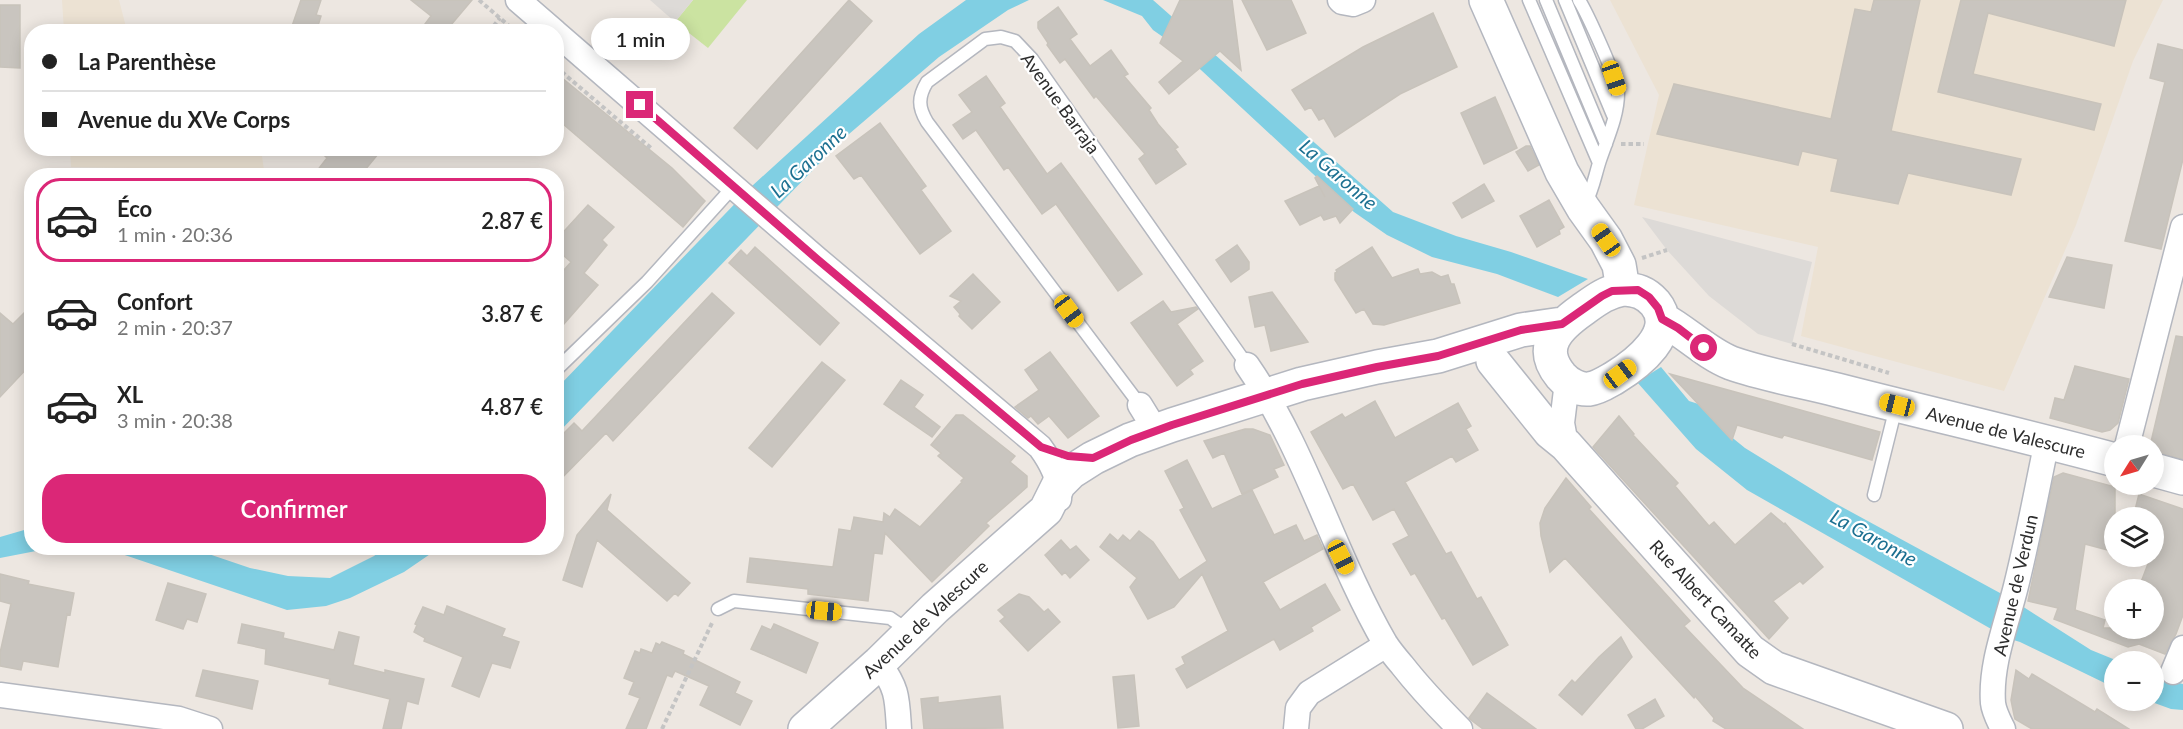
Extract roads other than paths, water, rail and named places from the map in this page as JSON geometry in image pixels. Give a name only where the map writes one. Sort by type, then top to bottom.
[{"type":"main road","points":[[1486,0],[1562,172],[1583,208],[1606,240],[1619,265],[1623,289]]},
{"type":"main road","points":[[1638,290],[1649,297],[1658,308],[1662,319],[1659,335],[1645,355],[1620,374],[1590,389],[1578,387],[1560,374],[1550,351],[1562,324],[1612,291],[1638,290]]},
{"type":"main road","name":"Avenue de Valescure","points":[[1662,319],[1704,348],[1730,362],[2104,457]]},
{"type":"main road","name":"Avenue de Valescure","points":[[805,729],[1054,500],[1071,472],[1142,425],[1348,374],[1438,356],[1521,330],[1562,324]]},
{"type":"main road","name":"Avenue de Valescure","points":[[1438,356],[1492,361],[1560,374]]},
{"type":"main road","name":"Rue Albert Camatte","points":[[1492,361],[1550,432],[1566,446],[1750,651],[1774,668],[1946,729]]},
{"type":"main road","name":"Avenue de Valescure","points":[[1054,500],[1066,503],[1100,471],[1118,458],[1142,425]]},
{"type":"main road","points":[[2164,473],[2183,478]]},
{"type":"street","points":[[518,0],[546,24]]},
{"type":"street","points":[[1341,0],[1353,4],[1363,0]]},
{"type":"street","points":[[564,39],[1041,447],[1049,460],[1054,500]]},
{"type":"street","points":[[2130,435],[2182,238]]},
{"type":"street","name":"Avenue Barraja","points":[[1247,364],[1268,395],[1285,428],[1341,557],[1386,645],[1426,695],[1460,729]]},
{"type":"street","points":[[1560,374],[1562,423],[1566,446]]},
{"type":"street","name":"Avenue de Verdun","points":[[2003,729],[1997,719],[1993,704],[1995,672],[2047,441]]},
{"type":"street","points":[[1041,447],[1068,456],[1093,458]]},
{"type":"street","points":[[1296,729],[1298,708],[1309,693],[1386,645]]},
{"type":"street","points":[[2173,672],[2183,648]]},
{"type":"street","points":[[879,663],[892,681],[897,698],[899,729]]},
{"type":"street","points":[[0,695],[179,719],[210,729]]},
{"type":"lane","points":[[1529,0],[1599,163]]},
{"type":"lane","points":[[1546,0],[1606,144]]},
{"type":"lane","points":[[1565,0],[1614,116]]},
{"type":"lane","points":[[1579,0],[1609,63],[1618,92],[1614,116],[1593,189],[1583,208]]},
{"type":"lane","name":"Avenue Barraja","points":[[1142,425],[920,110],[921,92],[927,82],[985,39],[1001,37],[1015,41],[1032,59],[1247,364]]},
{"type":"lane","points":[[564,362],[738,190]]},
{"type":"lane","points":[[1874,495],[1897,405]]},
{"type":"lane","points":[[718,609],[734,601],[890,618],[910,632]]},
{"type":"water","name":"La Garonne","points":[[966,0],[1029,0],[1008,10],[939,57],[842,140],[564,427],[564,381],[752,186],[919,34]]},
{"type":"water","name":"La Garonne","points":[[1103,0],[1153,0],[1393,212],[1456,236],[1511,252],[1588,279],[1558,297],[1497,274],[1432,257],[1387,235],[1354,212],[1173,44],[1153,30],[1142,16]]},
{"type":"water","name":"La Garonne","points":[[1661,367],[1689,401],[1711,408],[1709,416],[1745,448],[1831,501],[2011,599],[2091,650],[2104,655],[2104,683],[2020,642],[2007,638],[1747,490],[1696,449],[1637,382]]},
{"type":"water","points":[[24,530],[24,553],[0,558],[0,537]]},
{"type":"water","points":[[125,555],[212,555],[250,568],[288,576],[330,578],[375,555],[429,555],[404,572],[350,598],[326,606],[287,610]]},
{"type":"water","points":[[2164,679],[2183,684],[2183,710],[2164,706]]}]
